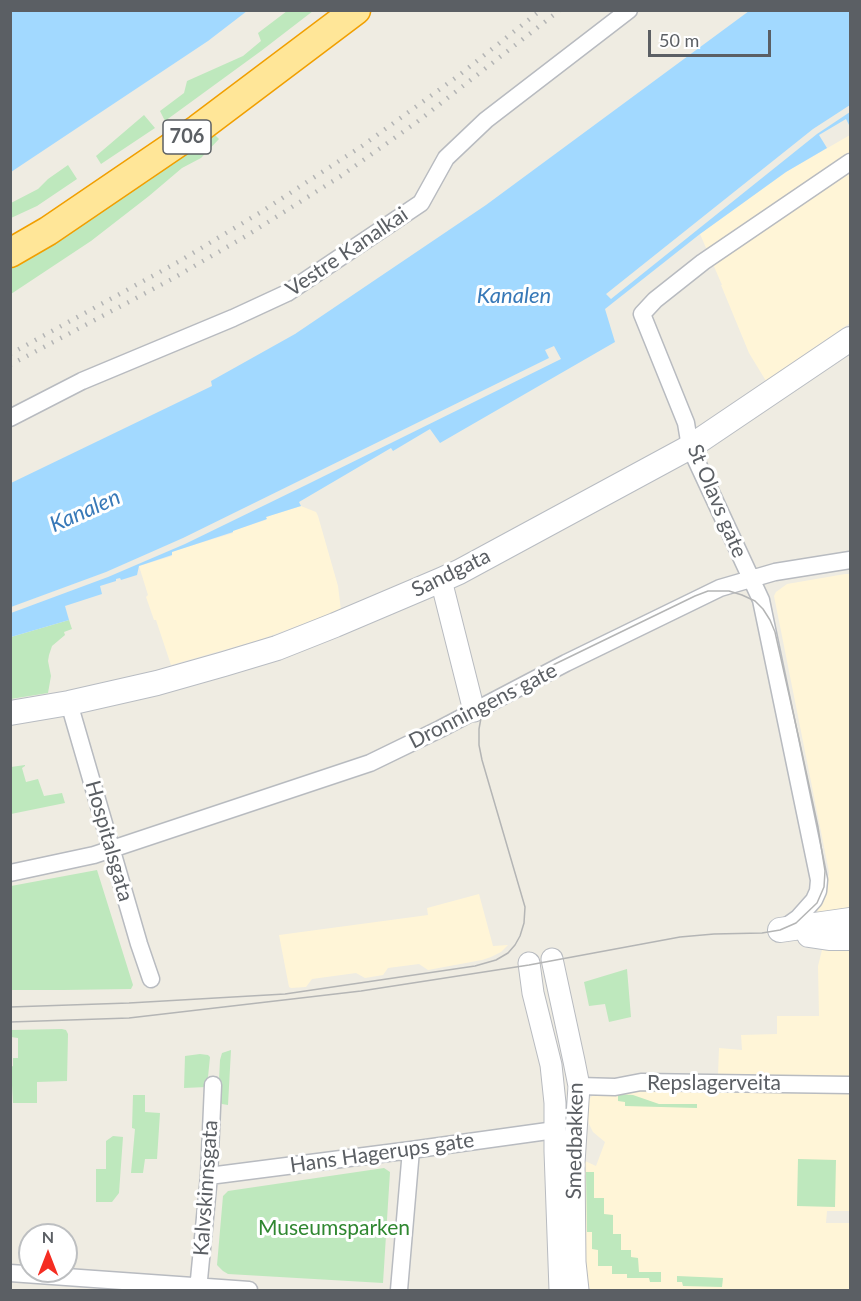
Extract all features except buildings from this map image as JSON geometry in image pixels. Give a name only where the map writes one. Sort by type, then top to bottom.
[{"type":"highway","name":"706","points":[[10,253],[48,231],[198,129],[356,10]]},
{"type":"main road","name":"Sandgata","points":[[10,713],[69,703],[167,680],[277,648],[441,580],[690,447],[850,339]]},
{"type":"main road","points":[[780,930],[850,920]]},
{"type":"main road","points":[[780,930],[829,938],[850,938]]},
{"type":"street","name":"Vestre Kanalkai","points":[[10,418],[82,381],[234,318],[287,293],[421,202],[446,158],[486,120],[629,10]]},
{"type":"street","name":"St Olavs gate","points":[[780,930],[798,918],[814,900],[819,880],[761,600],[690,447],[686,423],[642,314],[655,300],[703,262],[850,162]]},
{"type":"street","name":"Dronningens gate","points":[[10,873],[94,855],[370,763],[720,588],[775,572],[850,560]]},
{"type":"street","points":[[441,580],[474,711]]},
{"type":"street","name":"Hospitalsgata","points":[[69,703],[151,980]]},
{"type":"street","name":"Smedbakken","points":[[552,959],[579,1086],[574,1163],[575,1262],[578,1290]]},
{"type":"street","name":"Smedbakken","points":[[530,963],[533,993],[551,1065],[555,1103],[560,1290]]},
{"type":"street","name":"Repslagerveita","points":[[579,1086],[615,1087],[641,1082],[850,1085]]},
{"type":"street","name":"Kalvskinnsgata","points":[[198,1289],[209,1176],[213,1085]]},
{"type":"street","name":"Hans Hagerups gate","points":[[209,1176],[555,1130]]},
{"type":"street","points":[[399,1290],[411,1150]]},
{"type":"street","points":[[10,1273],[198,1289],[249,1290]]},
{"type":"shaded area","points":[[850,135],[850,323],[766,381],[749,353],[700,234],[786,172]]},
{"type":"shaded area","points":[[301,506],[316,512],[318,516],[338,586],[341,610],[259,640],[171,665],[146,597],[148,595],[139,566],[172,556],[171,552],[233,533],[232,531],[266,520],[266,517]]},
{"type":"shaded area","points":[[850,574],[850,912],[817,915],[818,908],[826,894],[829,872],[774,596],[787,584]]},
{"type":"shaded area","points":[[479,894],[493,946],[508,945],[491,957],[428,970],[419,964],[388,968],[383,975],[365,978],[356,973],[312,979],[306,987],[289,987],[279,935],[428,915],[427,908]]},
{"type":"shaded area","points":[[823,946],[850,946],[850,1077],[718,1075],[719,1048],[742,1050],[741,1035],[777,1034],[777,1016],[819,1016],[818,966]]},
{"type":"shaded area","points":[[660,1086],[669,1092],[850,1094],[850,1211],[827,1211],[826,1223],[850,1223],[850,1290],[591,1290],[586,1284],[583,1160],[596,1166],[605,1142],[593,1132],[589,1124],[588,1100],[594,1094]]},
{"type":"green space","points":[[287,11],[313,11],[165,121],[160,111],[184,93],[187,81],[243,56],[261,41],[258,33]]},
{"type":"green space","points":[[144,115],[155,128],[101,164],[96,156]]},
{"type":"green space","points":[[213,133],[219,139],[201,158],[182,168],[91,241],[11,294],[11,264],[141,181],[146,183]]},
{"type":"green space","points":[[68,165],[77,179],[37,206],[11,218],[11,203],[38,189]]},
{"type":"green space","points":[[69,620],[72,629],[64,632],[65,635],[52,646],[49,655],[51,676],[48,693],[11,699],[11,637]]},
{"type":"green space","points":[[25,765],[22,768],[26,782],[38,779],[44,796],[62,793],[65,803],[11,814],[11,767]]},
{"type":"green space","points":[[97,870],[133,985],[131,989],[11,990],[11,886]]},
{"type":"green space","points":[[627,969],[631,1017],[609,1022],[605,1004],[589,1006],[584,982]]},
{"type":"green space","points":[[62,1029],[68,1034],[67,1081],[37,1082],[37,1103],[13,1103],[11,1067],[13,1058],[18,1058],[18,1038],[11,1037],[11,1030]]},
{"type":"green space","points":[[231,1050],[228,1105],[218,1100],[220,1060],[222,1053]]},
{"type":"green space","points":[[200,1054],[210,1057],[207,1087],[184,1088],[185,1056]]},
{"type":"green space","points":[[618,1094],[633,1095],[659,1104],[697,1104],[697,1108],[625,1106],[625,1102],[618,1101]]},
{"type":"green space","points":[[133,1095],[145,1095],[145,1112],[160,1113],[157,1159],[145,1159],[143,1173],[131,1173],[135,1129],[132,1128]]},
{"type":"green space","points":[[113,1136],[123,1137],[119,1193],[112,1202],[96,1202],[96,1169],[106,1169],[106,1141]]},
{"type":"green space","points":[[798,1159],[836,1160],[835,1207],[797,1206]]},
{"type":"green space","name":"Museumsparken","points":[[384,1168],[390,1172],[383,1283],[228,1274],[217,1265],[223,1196],[228,1191]]},
{"type":"green space","points":[[586,1172],[594,1172],[594,1198],[604,1198],[604,1214],[613,1215],[613,1234],[621,1234],[621,1250],[631,1250],[631,1257],[638,1258],[639,1272],[661,1272],[661,1282],[650,1282],[649,1278],[627,1278],[627,1274],[612,1274],[612,1266],[598,1266],[598,1250],[592,1249],[592,1232],[587,1232]]},
{"type":"green space","points":[[677,1276],[723,1278],[722,1287],[683,1286],[682,1282],[677,1282]]},
{"type":"water","points":[[11,10],[247,11],[208,41],[11,172]]},
{"type":"water","name":"Kanalen","points":[[749,11],[850,11],[850,127],[846,119],[819,135],[827,148],[786,172],[700,234],[605,309],[615,342],[440,443],[430,429],[393,451],[391,448],[299,502],[301,506],[266,517],[267,519],[139,566],[137,575],[121,580],[116,579],[116,581],[100,586],[102,594],[65,606],[69,620],[11,637],[11,483],[212,386],[211,381],[295,334],[486,205]]},
{"type":"pier","points":[[850,105],[850,112],[817,134],[611,299],[606,294],[813,129]]},
{"type":"pier","points":[[554,346],[561,359],[306,485],[185,544],[108,577],[11,613],[11,607],[106,572],[183,538],[549,358],[545,350]]},
{"type":"tram line","points":[[10,1007],[285,994],[475,966],[496,960],[508,953],[520,936],[525,907],[479,745],[481,718],[493,699],[555,664],[708,591],[729,591],[755,601],[770,620],[775,632],[799,739],[825,871],[824,887],[817,903],[796,923],[780,930],[762,933],[680,937],[529,965],[361,991],[129,1018],[10,1022]]},
{"type":"railway","points":[[10,354],[178,262],[261,212],[362,146],[458,76],[541,10]]},
{"type":"railway","points":[[10,365],[172,279],[341,176],[417,122],[560,10]]}]
